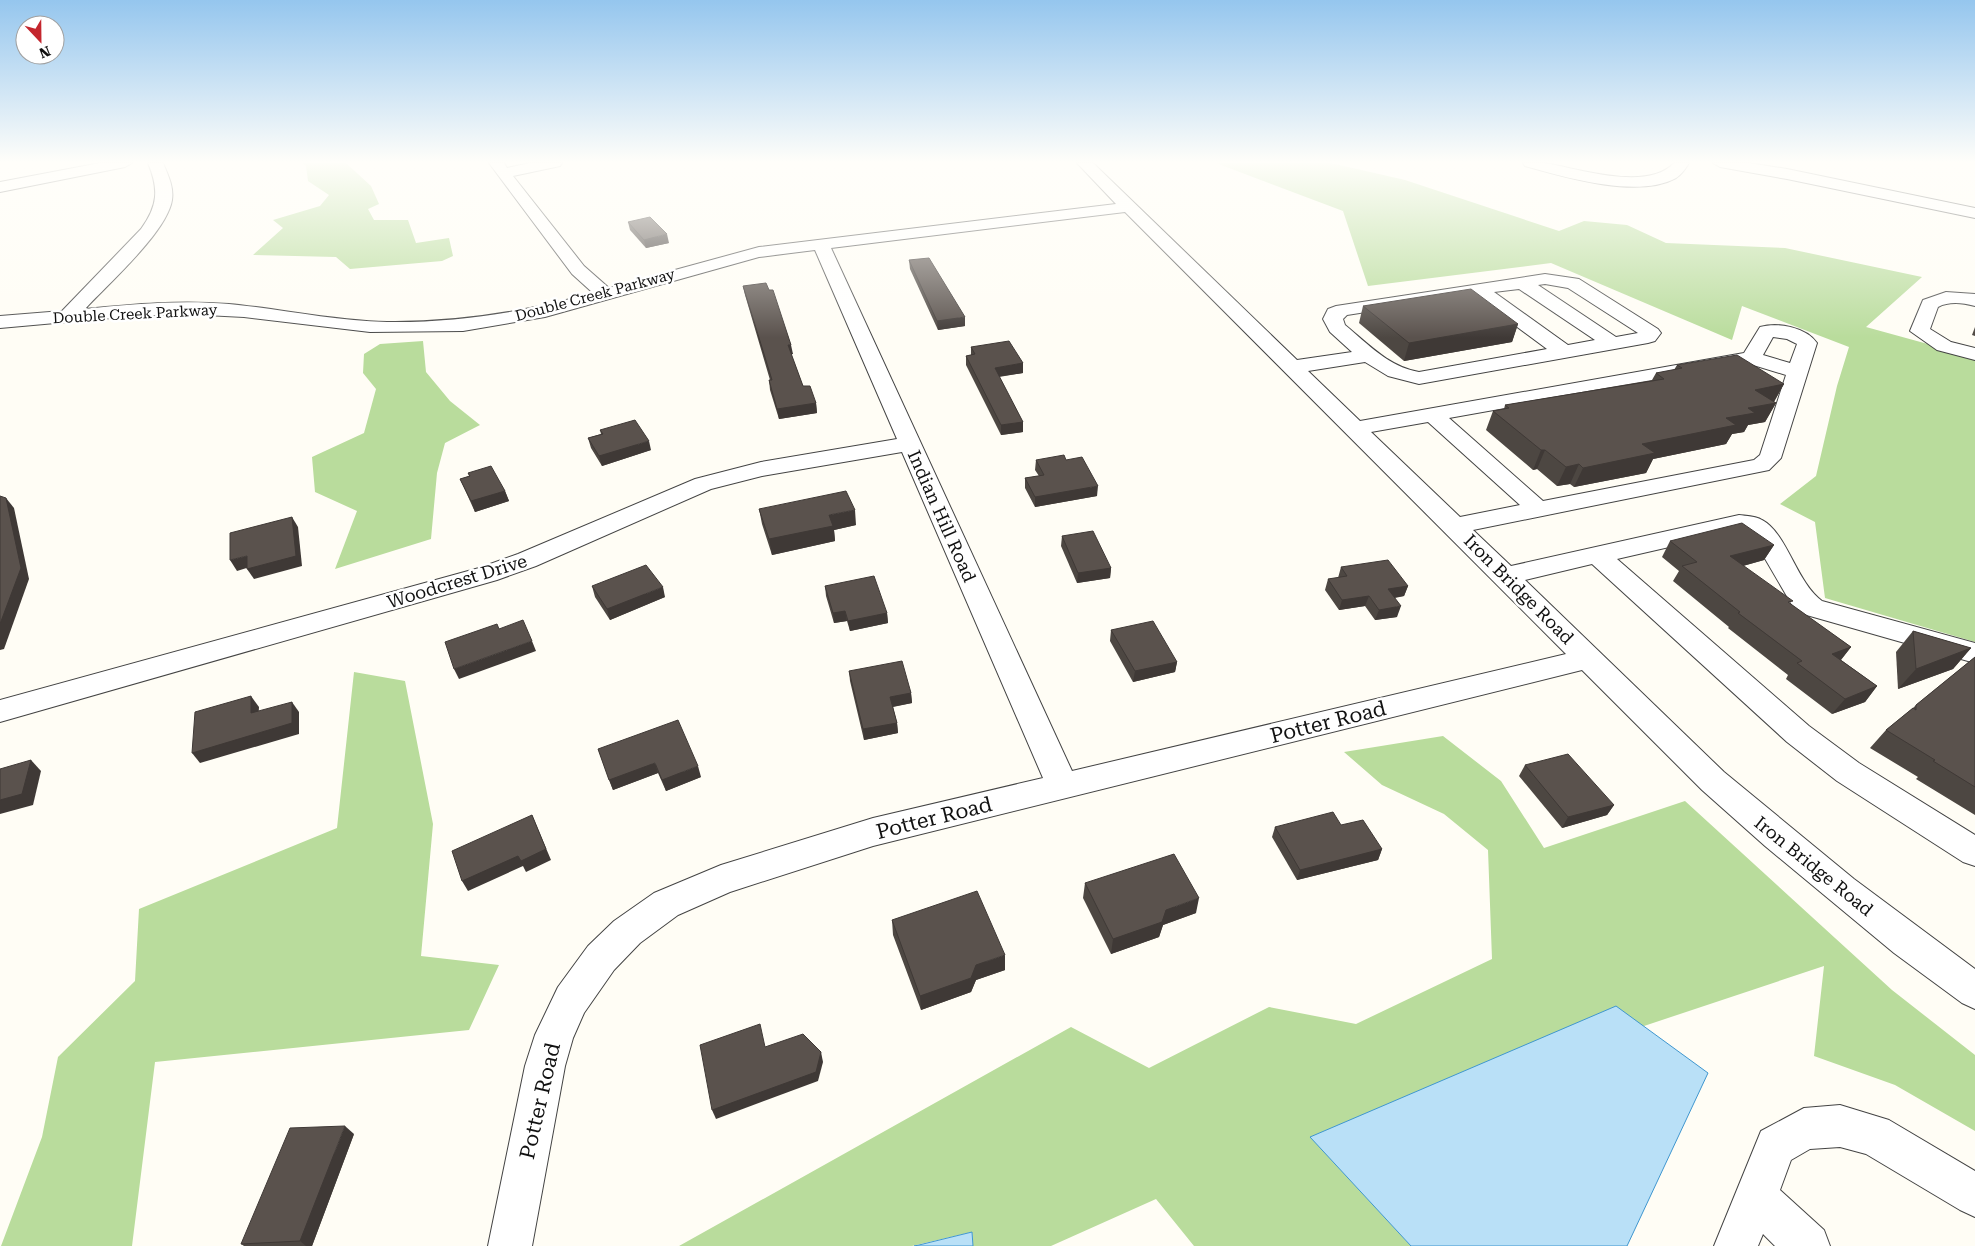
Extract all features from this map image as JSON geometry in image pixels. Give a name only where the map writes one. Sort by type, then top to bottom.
[{"type":"street","points":[[67,317],[147,233],[155,221]]},
{"type":"street","points":[[540,221],[578,270],[605,294]]},
{"type":"street","name":"Double Creek Parkway","points":[[0,322],[167,309],[213,309],[258,312],[357,326],[422,328],[517,317],[737,257],[821,244],[1010,221]]},
{"type":"street","name":"Iron Bridge Road","points":[[1142,221],[1356,428],[1713,781],[1802,859],[1922,953],[1975,991]]},
{"type":"street","name":"Indian Hill Road","points":[[821,244],[1063,787]]},
{"type":"street","points":[[1545,278],[1573,282],[1651,333],[1648,337],[1419,378],[1405,377],[1392,371],[1369,355],[1337,328],[1333,319],[1335,314],[1343,310],[1521,282],[1545,278]]},
{"type":"street","points":[[1521,282],[1612,343]]},
{"type":"street","points":[[1477,289],[1564,352]]},
{"type":"street","points":[[1975,300],[1958,296],[1940,298],[1930,304],[1920,331],[1944,346],[1975,354]]},
{"type":"street","points":[[1454,526],[1761,465],[1770,458],[1796,371],[1807,343],[1803,339],[1774,330],[1766,331],[1751,358]]},
{"type":"street","points":[[1286,360],[1352,340]]},
{"type":"street","points":[[1286,360],[1369,355]]},
{"type":"street","points":[[1356,428],[1751,358],[1796,371]]},
{"type":"street","points":[[1433,415],[1538,509]]},
{"type":"street","name":"Woodcrest Drive","points":[[0,711],[488,574],[527,560],[686,491],[725,478],[910,444]]},
{"type":"street","points":[[1505,576],[1739,523],[1753,525],[1763,533],[1801,599],[1813,608],[1975,653]]},
{"type":"street","points":[[1597,555],[1798,734],[1848,772],[1975,852]]},
{"type":"street","name":"Potter Road","points":[[510,1246],[545,1066],[554,1035],[571,1000],[601,958],[627,932],[666,904],[721,880],[873,832],[1588,659]]},
{"type":"street","points":[[1736,1246],[1776,1146],[1804,1129],[1840,1126],[1874,1135],[1975,1194]]},
{"type":"street","points":[[1755,1197],[1808,1246]]},
{"type":"green space","points":[[274,221],[408,221],[416,243],[449,238],[453,256],[442,261],[350,269],[336,257],[253,255],[283,228]]},
{"type":"green space","points":[[1346,221],[1529,221],[1559,231],[1584,221],[1627,225],[1666,243],[1785,248],[1922,277],[1866,327],[1975,357],[1975,642],[1825,598],[1815,522],[1780,504],[1816,476],[1837,386],[1849,347],[1742,306],[1732,340],[1551,263],[1368,286]]},
{"type":"green space","points":[[423,341],[426,372],[450,401],[480,425],[445,443],[437,473],[431,539],[335,569],[357,511],[315,492],[312,457],[364,433],[376,389],[363,373],[364,354],[380,344]]},
{"type":"green space","points":[[354,672],[405,681],[433,824],[421,956],[499,965],[469,1030],[155,1062],[132,1246],[1,1246],[42,1137],[58,1057],[135,981],[139,909],[337,828]]},
{"type":"green space","points":[[1443,736],[1501,781],[1544,848],[1685,801],[1892,990],[1975,1055],[1975,1131],[1895,1085],[1814,1056],[1824,966],[1311,1137],[1411,1246],[1194,1246],[1156,1199],[1051,1246],[973,1246],[972,1232],[912,1246],[679,1246],[1071,1027],[1149,1068],[1269,1007],[1356,1024],[1492,959],[1488,850],[1444,814],[1382,785],[1344,752]]},
{"type":"water","points":[[1616,1006],[1708,1073],[1627,1246],[1411,1246],[1310,1137]]},
{"type":"water","points":[[972,1232],[973,1246],[914,1246],[919,1245]]},
{"type":"building","points":[[654,221],[667,234],[644,240],[628,222]]},
{"type":"building","points":[[929,258],[965,317],[937,321],[909,260]]},
{"type":"building","points":[[766,283],[769,290],[773,290],[791,345],[788,345],[803,386],[810,386],[816,403],[777,409],[769,380],[772,380],[743,286]]},
{"type":"building","points":[[1471,289],[1518,324],[1409,343],[1363,306]]},
{"type":"building","points":[[1009,341],[1023,363],[995,368],[1023,422],[1001,425],[966,356],[975,354],[971,347]]},
{"type":"building","points":[[1737,355],[1784,384],[1755,390],[1776,403],[1748,408],[1755,413],[1726,418],[1736,425],[1642,444],[1655,453],[1583,468],[1579,464],[1566,467],[1545,450],[1541,450],[1493,411],[1509,408],[1505,405],[1664,379],[1656,373],[1682,368],[1677,365]]},
{"type":"building","points":[[635,420],[649,441],[599,456],[588,438],[603,434],[600,430]]},
{"type":"building","points":[[1064,455],[1066,460],[1082,457],[1098,486],[1035,497],[1025,478],[1044,475],[1036,460]]},
{"type":"building","points":[[491,466],[505,491],[471,501],[460,479],[470,476],[468,473]]},
{"type":"building","points":[[846,491],[855,510],[829,515],[833,526],[769,539],[759,509]]},
{"type":"building","points":[[0,496],[6,498],[21,568],[0,624]]},
{"type":"building","points":[[292,517],[296,556],[247,569],[247,556],[230,560],[230,533]]},
{"type":"building","points":[[1742,523],[1774,545],[1730,556],[1793,601],[1788,602],[1851,647],[1832,654],[1877,686],[1845,699],[1797,663],[1802,661],[1738,613],[1740,612],[1682,566],[1697,562],[1670,541]]},
{"type":"building","points":[[1093,531],[1111,568],[1078,573],[1062,536]]},
{"type":"building","points":[[1388,560],[1408,586],[1388,589],[1401,606],[1379,610],[1369,596],[1342,600],[1328,579],[1347,576],[1341,567]]},
{"type":"building","points":[[646,565],[663,587],[607,609],[592,586]]},
{"type":"building","points":[[874,576],[887,613],[848,621],[845,611],[833,613],[825,586]]},
{"type":"building","points":[[523,620],[532,641],[454,669],[445,642],[497,624],[499,629]]},
{"type":"building","points":[[1153,621],[1177,662],[1135,671],[1111,630]]},
{"type":"building","points":[[1913,631],[1971,648],[1916,669]]},
{"type":"building","points":[[1975,657],[1975,787],[1886,730],[1913,708],[1916,710],[1916,705]]},
{"type":"building","points":[[902,661],[911,693],[890,697],[897,723],[863,729],[849,671]]},
{"type":"building","points":[[251,696],[251,713],[292,702],[292,723],[192,753],[195,712]]},
{"type":"building","points":[[678,720],[698,766],[662,780],[655,763],[609,780],[598,749]]},
{"type":"building","points":[[1568,754],[1614,805],[1568,817],[1525,765]]},
{"type":"building","points":[[31,760],[22,794],[0,800],[0,769]]},
{"type":"building","points":[[1333,812],[1341,825],[1363,820],[1382,849],[1300,870],[1275,827]]},
{"type":"building","points":[[532,815],[546,849],[521,861],[518,856],[462,881],[452,851]]},
{"type":"building","points":[[1174,854],[1199,898],[1166,910],[1162,922],[1113,939],[1085,883]]},
{"type":"building","points":[[977,891],[1005,955],[976,965],[971,978],[920,996],[892,920]]},
{"type":"building","points":[[760,1024],[765,1047],[803,1034],[821,1052],[816,1072],[712,1110],[700,1045]]},
{"type":"building","points":[[345,1126],[300,1241],[241,1244],[290,1128]]}]
